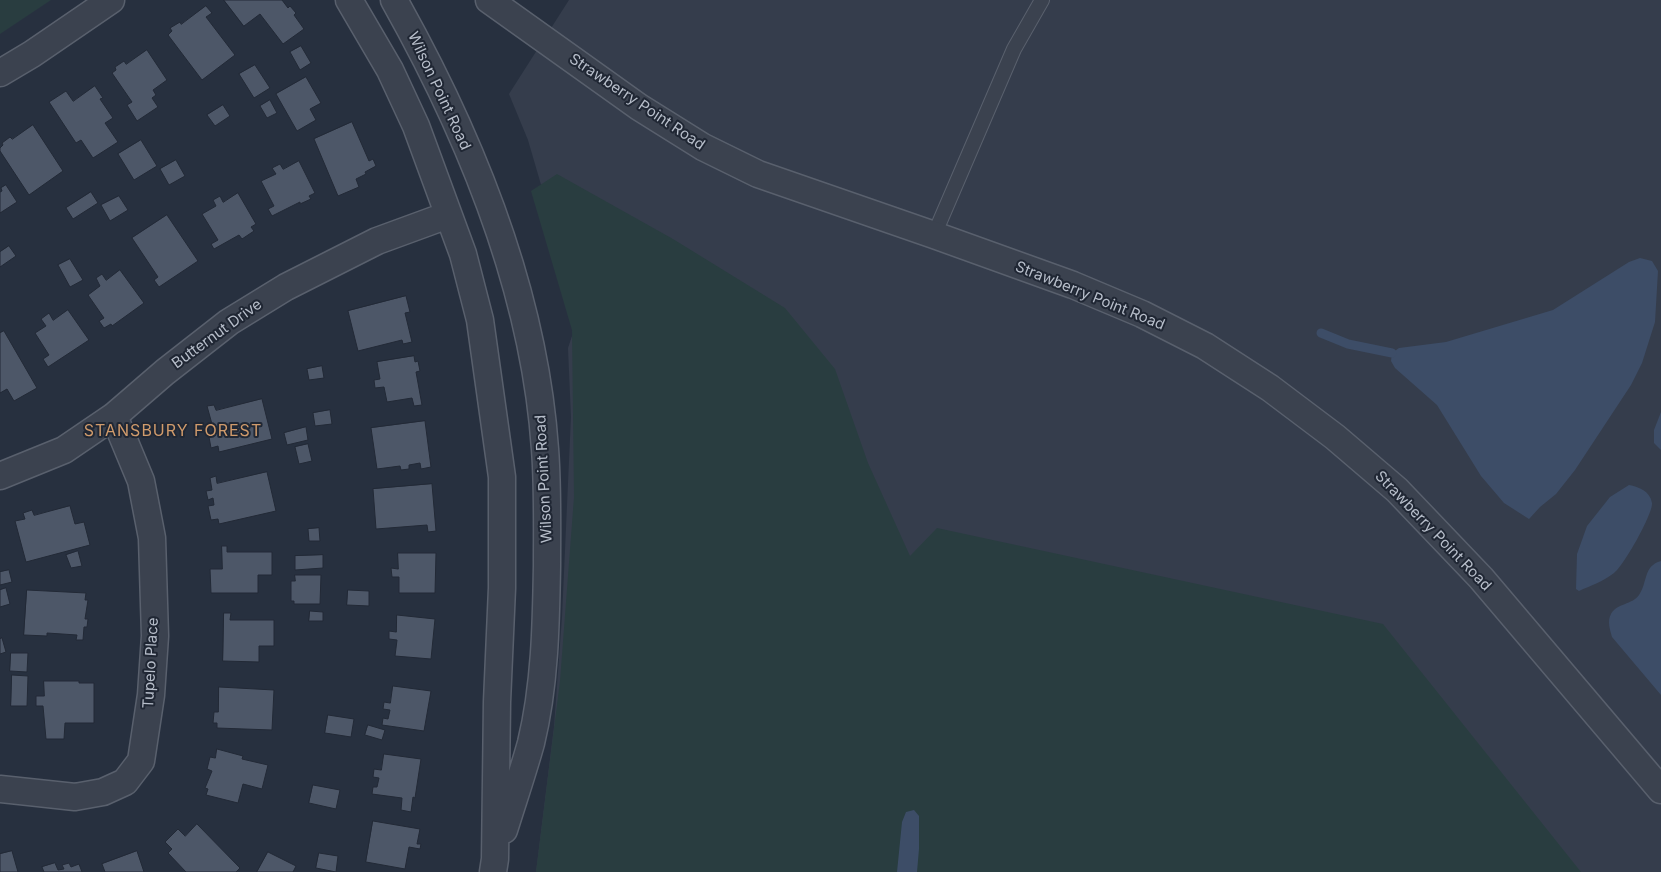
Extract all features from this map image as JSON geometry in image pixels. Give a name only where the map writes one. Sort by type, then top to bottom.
[{"type":"street","points":[[0,73],[32,54],[111,0]]},
{"type":"street","name":"Wilson Point Road","points":[[349,0],[390,70],[416,126],[462,254],[480,320],[502,477],[502,588],[497,702],[494,866]]},
{"type":"street","name":"Wilson Point Road","points":[[394,0],[415,38],[460,133],[509,257],[536,374],[546,448],[545,661],[531,742],[494,866]]},
{"type":"street","name":"Strawberry Point Road","points":[[488,0],[639,107],[703,147],[758,174],[1073,285],[1142,314],[1205,346],[1270,388],[1398,490],[1481,578],[1661,790]]},
{"type":"street","name":"Butternut Drive","points":[[0,476],[64,450],[114,416],[165,372],[230,322],[286,287],[377,241],[448,215]]},
{"type":"street","name":"Tupelo Place","points":[[0,789],[75,797],[103,792],[125,782],[141,761],[151,695],[154,636],[152,538],[141,481],[114,416]]},
{"type":"lane","points":[[934,235],[1014,50],[1042,0]]},
{"type":"shaded area","points":[[569,0],[1661,0],[1661,872],[536,872],[554,727],[562,617],[571,417],[568,348],[573,333],[556,236],[528,140],[509,94]]},
{"type":"green space","points":[[0,0],[51,0],[0,34]]},
{"type":"green space","points":[[557,174],[673,239],[785,308],[835,369],[868,463],[910,556],[937,528],[1383,624],[1581,872],[536,872],[560,681],[574,497],[572,330],[531,191]]},
{"type":"water","points":[[1640,258],[1652,261],[1658,271],[1655,322],[1642,363],[1631,385],[1575,470],[1556,494],[1529,519],[1504,503],[1481,476],[1437,405],[1395,368],[1391,361],[1392,353],[1399,348],[1446,342],[1553,310],[1629,262]]},
{"type":"water","points":[[1661,412],[1661,450],[1654,443],[1654,430]]},
{"type":"water","points":[[1629,485],[1644,490],[1649,495],[1652,503],[1648,518],[1637,540],[1618,569],[1601,581],[1579,591],[1576,589],[1577,554],[1587,526],[1610,497]]},
{"type":"water","points":[[1661,561],[1661,695],[1612,637],[1609,623],[1614,610],[1633,601],[1639,595],[1651,567]]},
{"type":"water","points":[[914,810],[919,816],[917,872],[897,872],[902,822],[906,812]]},
{"type":"building","points":[[224,0],[282,0],[288,8],[290,6],[296,13],[294,15],[304,29],[283,44],[260,14],[244,26]]},
{"type":"building","points":[[206,6],[212,13],[206,17],[235,55],[202,80],[168,35],[172,31],[170,28],[180,22],[181,24]]},
{"type":"building","points":[[301,46],[311,63],[300,70],[290,52]]},
{"type":"building","points":[[147,50],[167,80],[153,90],[156,95],[152,98],[158,107],[137,121],[127,105],[132,102],[112,73],[116,70],[115,67],[124,61],[126,64]]},
{"type":"building","points":[[255,65],[270,88],[254,98],[239,74]]},
{"type":"building","points":[[306,77],[321,103],[310,109],[316,120],[297,131],[276,94]]},
{"type":"building","points":[[95,86],[103,98],[100,99],[113,118],[105,123],[118,142],[93,158],[81,140],[76,143],[49,102],[66,91],[73,101]]},
{"type":"building","points":[[270,100],[277,113],[267,118],[260,106]]},
{"type":"building","points":[[223,105],[230,116],[215,126],[207,115]]},
{"type":"building","points":[[352,122],[369,161],[373,159],[376,166],[356,179],[359,187],[338,196],[314,139]]},
{"type":"building","points":[[33,125],[63,171],[29,195],[0,151],[0,148],[3,145],[2,143],[10,137],[12,139]]},
{"type":"building","points":[[141,140],[157,166],[134,180],[118,154]]},
{"type":"building","points":[[176,160],[185,176],[169,185],[160,169]]},
{"type":"building","points":[[299,161],[315,193],[309,196],[311,199],[300,204],[300,202],[272,216],[268,209],[274,206],[261,181],[276,174],[272,168],[280,164],[283,169]]},
{"type":"building","points":[[6,185],[17,202],[0,213],[0,192],[2,191],[1,188]]},
{"type":"building","points":[[91,192],[98,203],[73,219],[66,208]]},
{"type":"building","points":[[238,193],[256,224],[251,227],[254,231],[242,239],[239,235],[214,249],[211,244],[218,240],[202,214],[216,206],[213,200],[220,196],[223,202]]},
{"type":"building","points":[[119,196],[128,210],[110,221],[101,205]]},
{"type":"building","points":[[167,215],[198,261],[159,287],[154,280],[158,277],[132,238]]},
{"type":"building","points":[[9,246],[16,256],[0,267],[0,252]]},
{"type":"building","points":[[70,259],[83,280],[70,287],[58,265]]},
{"type":"building","points":[[120,270],[144,303],[112,326],[111,324],[104,328],[99,321],[104,318],[88,295],[100,286],[96,278],[102,274],[106,280]]},
{"type":"building","points":[[406,296],[410,312],[405,313],[412,342],[403,344],[402,340],[358,351],[348,311]]},
{"type":"building","points":[[68,310],[89,340],[48,367],[43,359],[49,355],[35,333],[46,326],[41,319],[49,313],[53,320]]},
{"type":"building","points":[[4,331],[37,388],[14,401],[7,389],[0,393],[0,333]]},
{"type":"building","points":[[414,356],[415,362],[418,361],[420,371],[416,372],[422,405],[414,406],[412,398],[387,402],[384,387],[375,388],[374,380],[380,379],[377,362]]},
{"type":"building","points":[[322,366],[324,378],[309,380],[307,369]]},
{"type":"building","points":[[262,399],[272,439],[219,452],[218,446],[211,448],[209,437],[215,435],[207,406],[214,405],[216,410]]},
{"type":"building","points":[[330,410],[332,424],[315,426],[313,413]]},
{"type":"building","points":[[425,421],[431,467],[421,469],[420,463],[409,465],[409,469],[401,470],[400,466],[377,469],[371,428]]},
{"type":"building","points":[[306,427],[308,440],[287,445],[284,433]]},
{"type":"building","points":[[308,444],[312,461],[299,464],[295,447]]},
{"type":"building","points":[[267,472],[276,511],[219,524],[218,519],[211,520],[208,506],[214,505],[213,498],[208,500],[206,491],[212,490],[210,478],[216,476],[217,483]]},
{"type":"building","points":[[432,484],[436,531],[428,532],[427,525],[376,529],[373,489]]},
{"type":"building","points":[[70,506],[75,524],[84,522],[90,545],[26,562],[15,521],[25,519],[23,513],[32,510],[34,515]]},
{"type":"building","points":[[319,528],[320,541],[309,541],[308,529]]},
{"type":"building","points":[[222,546],[227,546],[227,552],[272,552],[272,575],[258,575],[258,593],[211,593],[210,569],[222,569]]},
{"type":"building","points":[[78,551],[82,566],[71,568],[66,555]]},
{"type":"building","points":[[398,553],[436,553],[435,593],[399,593],[399,577],[392,577],[391,568],[398,569]]},
{"type":"building","points":[[323,555],[323,568],[295,570],[295,556]]},
{"type":"building","points":[[9,570],[12,582],[0,585],[0,572]]},
{"type":"building","points":[[295,575],[321,575],[320,604],[294,604],[294,601],[291,601],[291,581],[295,581]]},
{"type":"building","points":[[6,588],[10,604],[0,607],[0,590]]},
{"type":"building","points":[[27,590],[86,593],[85,600],[88,600],[85,619],[88,619],[87,627],[84,627],[83,640],[76,640],[77,635],[47,633],[47,636],[24,635]]},
{"type":"building","points":[[348,590],[369,591],[369,606],[347,605]]},
{"type":"building","points":[[310,611],[323,612],[323,621],[309,621]]},
{"type":"building","points":[[224,613],[231,613],[230,620],[274,620],[274,646],[259,646],[259,662],[223,661]]},
{"type":"building","points":[[397,615],[435,619],[431,659],[395,656],[397,640],[389,639],[389,631],[396,632]]},
{"type":"building","points":[[2,638],[6,652],[0,654],[0,639]]},
{"type":"building","points":[[11,653],[28,653],[27,672],[10,671]]},
{"type":"building","points":[[12,675],[28,676],[27,706],[11,706]]},
{"type":"building","points":[[44,681],[94,683],[94,723],[65,723],[64,739],[46,739],[43,706],[36,706],[36,696],[44,696]]},
{"type":"building","points":[[393,686],[431,691],[424,731],[382,725],[383,718],[388,719],[390,710],[383,709],[384,702],[390,703]]},
{"type":"building","points":[[219,687],[274,690],[272,730],[217,728],[217,723],[213,723],[214,712],[218,712]]},
{"type":"building","points":[[328,715],[354,719],[351,737],[325,733]]},
{"type":"building","points":[[368,725],[385,730],[382,740],[365,735]]},
{"type":"building","points":[[217,749],[243,756],[242,759],[268,765],[262,789],[243,784],[238,803],[206,795],[208,789],[205,788],[212,771],[207,769],[210,757],[215,758]]},
{"type":"building","points":[[384,754],[421,759],[411,812],[401,810],[402,798],[372,794],[373,787],[377,787],[379,778],[373,777],[374,769],[381,770]]},
{"type":"building","points":[[313,785],[340,790],[336,809],[309,803]]},
{"type":"building","points":[[373,821],[420,829],[417,844],[421,844],[420,849],[409,847],[405,869],[366,862]]},
{"type":"building","points":[[197,824],[240,868],[236,872],[186,872],[168,853],[172,849],[165,842],[178,829],[185,836]]},
{"type":"building","points":[[12,851],[18,872],[0,872],[0,854]]},
{"type":"building","points":[[137,851],[144,872],[105,872],[102,864]]},
{"type":"building","points":[[268,852],[296,866],[293,872],[257,872]]},
{"type":"building","points":[[319,853],[338,856],[336,872],[316,868]]},
{"type":"building","points":[[55,863],[58,870],[64,869],[62,865],[69,863],[71,867],[79,864],[82,872],[44,872],[42,867]]},
{"type":"waterway","points":[[1321,333],[1348,344],[1392,353]]},
{"type":"district","name":"STANSBURY FOREST","points":[[173,431]]}]
